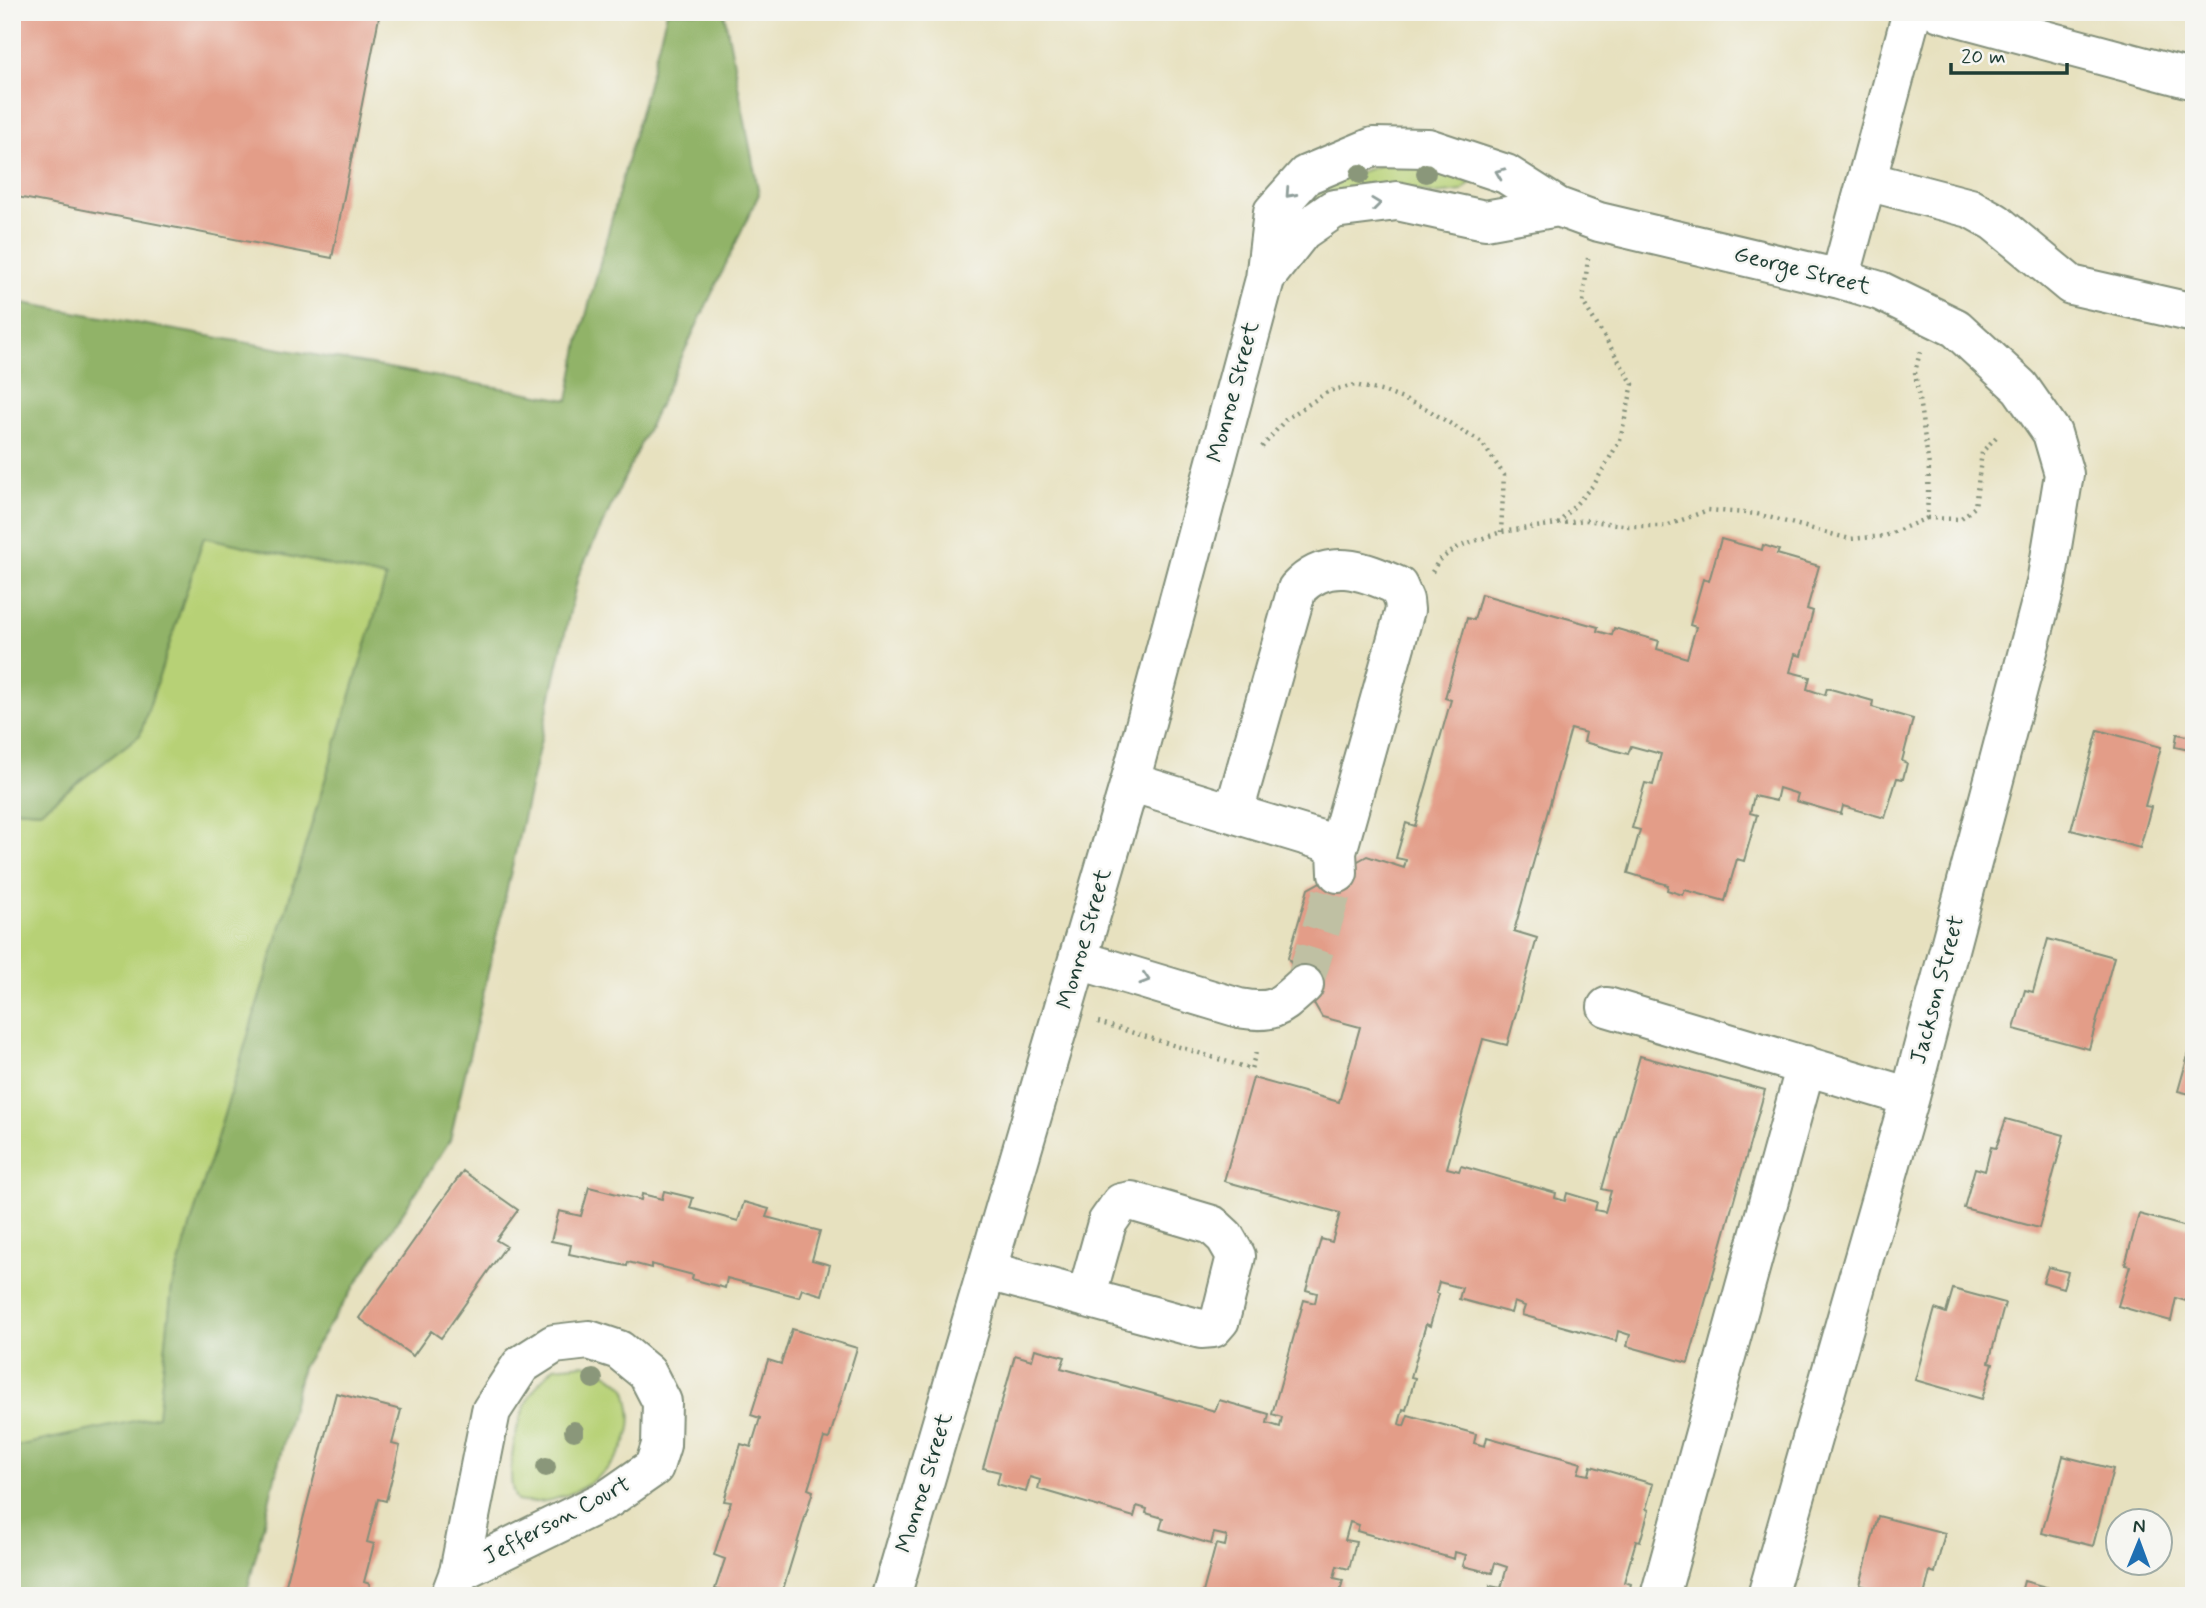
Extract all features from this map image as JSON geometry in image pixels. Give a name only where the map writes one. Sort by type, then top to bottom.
[{"type":"street","points":[[1840,279],[1912,12]]},
{"type":"street","points":[[1940,12],[2194,80]]},
{"type":"street","name":"George Street","points":[[1265,279],[1273,212],[1306,175],[1373,147],[1428,148],[1506,174],[1558,207],[1599,222],[1840,279],[1880,291],[1956,328],[2020,387]]},
{"type":"street","points":[[1867,181],[1970,208],[1995,222],[2071,285],[2194,313]]},
{"type":"street","points":[[1265,279],[1301,231],[1334,209],[1397,201],[1485,220],[1558,207]]},
{"type":"street","name":"Monroe Street","points":[[891,1596],[1130,782],[1265,279]]},
{"type":"street","name":"Jackson Street","points":[[1767,1596],[1910,1097],[2046,583],[2064,474],[2052,433],[2020,387]]},
{"type":"street","points":[[1130,782],[1324,841],[1337,862],[1405,610],[1398,586],[1374,576],[1345,569],[1328,569],[1311,575],[1297,589],[1234,812]]},
{"type":"street","points":[[1079,960],[1239,1008],[1258,1011],[1278,1009],[1304,985]]},
{"type":"street","points":[[1607,1007],[1910,1097]]},
{"type":"street","points":[[1660,1596],[1805,1065]]},
{"type":"street","points":[[988,1270],[1086,1298]]},
{"type":"street","name":"Jefferson Court","points":[[589,1340],[619,1350],[647,1373],[662,1402],[661,1445],[654,1467],[608,1499],[454,1584],[491,1412],[521,1365],[554,1343],[589,1340]]},
{"type":"path","points":[[1557,524],[1595,483],[1620,440],[1633,384],[1583,302],[1589,253]]},
{"type":"path","points":[[1921,348],[1915,372],[1929,466],[1927,518]]},
{"type":"path","points":[[1261,449],[1286,419],[1329,391],[1355,385],[1385,392],[1425,408],[1482,443],[1504,475],[1501,532],[1585,520],[1629,526],[1666,526],[1708,510],[1757,514],[1850,539],[1885,536],[1927,518],[1960,519],[1975,507],[1982,452],[1999,434]]},
{"type":"green space","points":[[667,12],[724,12],[759,194],[578,576],[450,1140],[302,1367],[246,1596],[12,1596],[12,1447],[158,1416],[172,1287],[386,578],[204,537],[140,735],[40,811],[12,809],[12,301],[568,400],[579,342]]},
{"type":"green space","points":[[1397,159],[1471,182],[1462,191],[1435,194],[1362,185],[1300,214],[1305,192]]},
{"type":"green space","points":[[204,537],[387,578],[172,1287],[158,1417],[12,1447],[12,809],[40,811],[140,735]]},
{"type":"green space","points":[[584,1364],[611,1376],[626,1391],[630,1429],[623,1448],[611,1465],[576,1491],[556,1499],[517,1501],[511,1481],[512,1454],[521,1416],[528,1400],[554,1367]]},
{"type":"building","points":[[12,12],[380,12],[332,258],[12,196]]},
{"type":"building","points":[[1721,539],[1762,550],[1763,545],[1779,550],[1777,554],[1819,566],[1807,609],[1813,611],[1801,656],[1795,654],[1790,672],[1810,677],[1807,689],[1825,695],[1827,688],[1873,701],[1872,707],[1913,719],[1902,761],[1907,763],[1903,779],[1897,778],[1885,818],[1843,806],[1841,814],[1796,801],[1798,794],[1779,788],[1776,801],[1754,796],[1750,813],[1757,815],[1744,861],[1737,859],[1725,901],[1685,890],[1683,895],[1667,890],[1668,885],[1628,873],[1640,830],[1632,828],[1645,783],[1653,785],[1661,754],[1631,746],[1628,754],[1584,742],[1586,733],[1571,729],[1514,931],[1537,938],[1507,1045],[1483,1039],[1447,1168],[1459,1171],[1461,1166],[1556,1193],[1555,1198],[1565,1201],[1567,1193],[1597,1202],[1595,1210],[1605,1212],[1611,1191],[1602,1189],[1640,1056],[1765,1090],[1688,1363],[1627,1346],[1630,1335],[1618,1331],[1616,1341],[1522,1315],[1525,1306],[1514,1302],[1511,1313],[1459,1299],[1462,1288],[1439,1282],[1436,1293],[1439,1294],[1430,1326],[1426,1324],[1411,1377],[1415,1378],[1399,1424],[1404,1426],[1408,1415],[1476,1434],[1474,1443],[1485,1446],[1487,1437],[1581,1463],[1578,1473],[1589,1475],[1591,1466],[1653,1484],[1640,1542],[1636,1541],[1624,1582],[1631,1584],[1628,1596],[1488,1596],[1490,1586],[1501,1588],[1507,1567],[1495,1563],[1492,1573],[1463,1566],[1466,1555],[1455,1552],[1454,1559],[1357,1531],[1359,1525],[1350,1522],[1345,1540],[1356,1542],[1349,1569],[1337,1566],[1334,1578],[1343,1580],[1339,1596],[1202,1596],[1216,1544],[1225,1546],[1227,1536],[1214,1533],[1211,1544],[1160,1529],[1163,1518],[1146,1513],[1147,1509],[1137,1506],[1134,1517],[1038,1489],[1040,1480],[1030,1477],[1026,1492],[997,1484],[1000,1472],[983,1468],[1015,1355],[1032,1360],[1035,1349],[1065,1357],[1061,1368],[1215,1411],[1219,1400],[1269,1414],[1267,1423],[1280,1427],[1282,1417],[1272,1414],[1304,1300],[1315,1303],[1317,1293],[1306,1290],[1321,1239],[1332,1242],[1340,1213],[1224,1181],[1253,1078],[1339,1102],[1360,1027],[1322,1017],[1288,958],[1308,889],[1367,856],[1404,868],[1406,860],[1396,858],[1406,823],[1415,826],[1451,700],[1445,698],[1467,618],[1474,620],[1481,594],[1598,627],[1597,631],[1612,635],[1614,628],[1659,641],[1657,649],[1687,658],[1696,627],[1690,625],[1703,579],[1709,581]]},
{"type":"building","points":[[2098,730],[2161,747],[2145,806],[2151,807],[2140,848],[2071,830]]},
{"type":"building","points":[[2177,734],[2194,737],[2194,751],[2175,747]]},
{"type":"building","points":[[2048,939],[2114,957],[2089,1049],[2014,1029],[2025,990],[2033,992]]},
{"type":"building","points":[[2194,1039],[2194,1095],[2178,1091]]},
{"type":"building","points":[[2006,1119],[2064,1135],[2039,1228],[1964,1208],[1975,1168],[1985,1171],[1991,1147],[1996,1148]]},
{"type":"building","points":[[463,1171],[518,1210],[496,1240],[506,1246],[441,1338],[431,1331],[413,1356],[359,1318]]},
{"type":"building","points":[[589,1187],[641,1200],[642,1194],[662,1199],[664,1191],[693,1198],[690,1208],[738,1221],[744,1202],[769,1209],[766,1217],[820,1231],[812,1260],[830,1265],[822,1295],[802,1289],[799,1297],[727,1278],[725,1288],[692,1279],[693,1275],[651,1264],[651,1268],[628,1262],[627,1266],[569,1254],[571,1245],[551,1241],[559,1211],[581,1216]]},
{"type":"building","points":[[2139,1214],[2194,1229],[2194,1275],[2186,1301],[2176,1298],[2171,1321],[2118,1306],[2130,1266],[2125,1265]]},
{"type":"building","points":[[2048,1267],[2068,1272],[2063,1288],[2043,1282]]},
{"type":"building","points":[[1953,1289],[2005,1303],[1989,1362],[1993,1363],[1982,1399],[1915,1380],[1935,1309],[1946,1313]]},
{"type":"building","points":[[792,1329],[857,1348],[829,1439],[824,1438],[808,1489],[813,1491],[781,1596],[739,1596],[715,1589],[725,1559],[714,1555],[731,1502],[724,1501],[741,1444],[751,1447],[760,1418],[751,1415],[768,1360],[781,1364]]},
{"type":"building","points":[[336,1393],[401,1410],[392,1444],[400,1446],[386,1501],[378,1499],[367,1542],[374,1544],[364,1582],[370,1584],[367,1596],[283,1596]]},
{"type":"building","points":[[2063,1456],[2113,1469],[2093,1546],[2042,1533]]},
{"type":"building","points":[[1878,1516],[1945,1533],[1935,1573],[1930,1571],[1924,1596],[1868,1596],[1870,1588],[1860,1585]]},
{"type":"building","points":[[2024,1581],[2075,1595],[2075,1596],[2020,1596]]},
{"type":"tunnel","points":[[1304,985],[1338,873]]}]
